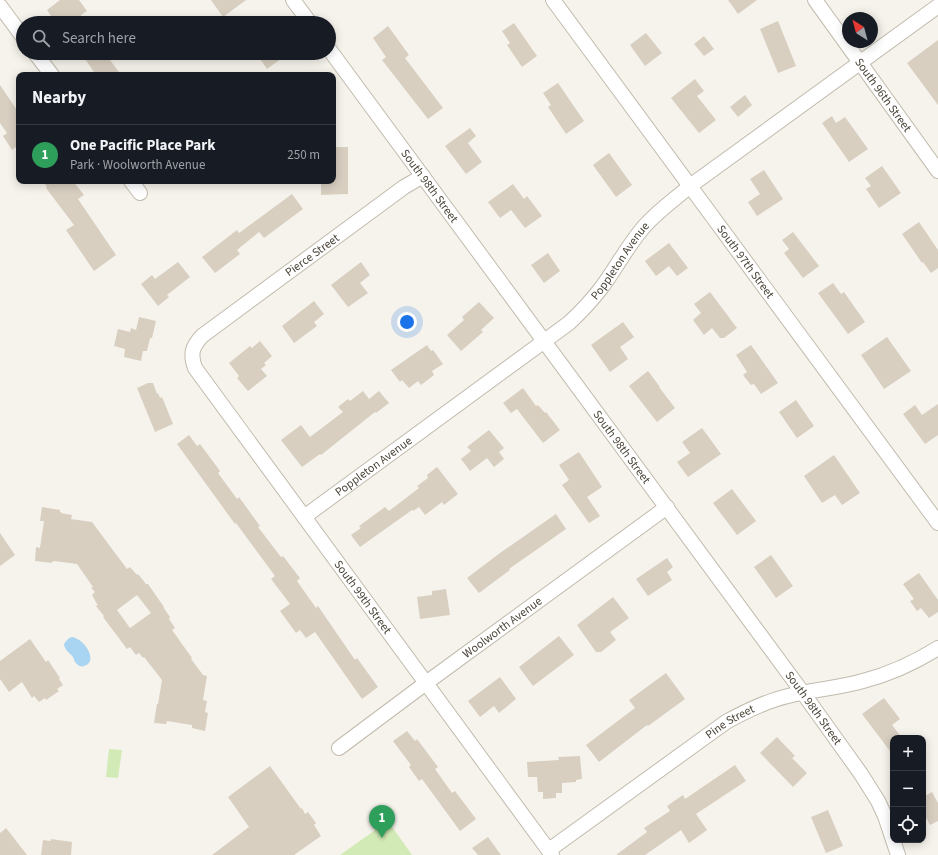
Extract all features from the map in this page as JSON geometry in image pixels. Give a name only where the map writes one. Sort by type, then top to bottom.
[{"type":"street","points":[[293,0],[305,16]]},
{"type":"street","name":"South 97th Street","points":[[553,0],[938,523]]},
{"type":"street","name":"South 96th Street","points":[[815,0],[938,171]]},
{"type":"street","points":[[0,6],[16,28]]},
{"type":"street","name":"Poppleton Avenue","points":[[304,517],[569,323],[585,308],[603,286],[627,248],[642,228],[660,210],[690,186],[938,6]]},
{"type":"street","name":"South 98th Street","points":[[336,58],[667,507],[861,774],[885,816],[898,855]]},
{"type":"street","points":[[40,60],[50,72]]},
{"type":"street","name":"Pierce Street","points":[[202,336],[404,187],[423,176]]},
{"type":"street","points":[[133,184],[140,193]]},
{"type":"street","name":"South 99th Street","points":[[202,336],[196,343],[193,350],[192,359],[195,368],[551,853]]},
{"type":"street","name":"Woolworth Avenue","points":[[339,748],[667,507]]},
{"type":"street","name":"Pine Street","points":[[551,853],[726,722],[741,713],[759,705],[788,696],[862,681],[883,675],[903,667],[938,648]]},
{"type":"green space","points":[[109,749],[122,750],[118,778],[106,777]]},
{"type":"green space","points":[[388,821],[412,855],[340,855]]},
{"type":"water","points":[[72,637],[81,642],[88,651],[90,660],[88,664],[84,666],[77,664],[65,648],[64,644]]},
{"type":"building","points":[[60,0],[79,0],[87,11],[81,15],[82,16],[51,16],[47,10]]},
{"type":"building","points":[[211,0],[246,0],[224,16],[222,16]]},
{"type":"building","points":[[728,0],[757,0],[738,14]]},
{"type":"building","points":[[778,21],[796,66],[778,73],[760,29]]},
{"type":"building","points":[[514,23],[537,56],[522,67],[507,45],[510,43],[502,31]]},
{"type":"building","points":[[388,26],[409,55],[405,58],[443,108],[428,119],[382,60],[386,57],[373,38]]},
{"type":"building","points":[[646,33],[662,53],[645,66],[630,45]]},
{"type":"building","points":[[704,36],[714,49],[704,56],[694,44]]},
{"type":"building","points":[[938,40],[938,105],[907,63]]},
{"type":"building","points":[[86,60],[110,60],[119,72],[94,72]]},
{"type":"building","points":[[261,60],[279,60],[267,69]]},
{"type":"building","points":[[695,79],[704,91],[697,96],[716,120],[699,133],[671,98]]},
{"type":"building","points":[[558,83],[584,121],[566,134],[548,107],[551,105],[543,93]]},
{"type":"building","points":[[0,85],[16,109],[16,147],[12,150],[3,136],[7,133],[0,123]]},
{"type":"building","points":[[745,95],[752,105],[738,117],[730,107]]},
{"type":"building","points":[[832,116],[836,123],[845,117],[868,149],[849,162],[822,123]]},
{"type":"building","points":[[470,128],[476,136],[468,143],[482,162],[466,174],[445,146]]},
{"type":"building","points":[[336,147],[348,147],[348,194],[321,195],[321,184],[336,184]]},
{"type":"building","points":[[609,153],[632,185],[616,197],[593,165]]},
{"type":"building","points":[[882,166],[901,193],[879,208],[866,189],[871,186],[865,178]]},
{"type":"building","points":[[764,170],[783,199],[757,216],[748,202],[760,194],[750,179]]},
{"type":"building","points":[[45,184],[75,184],[84,195],[78,199],[116,255],[94,271],[66,230],[74,225],[46,188],[47,187]]},
{"type":"building","points":[[513,184],[524,199],[527,196],[542,216],[525,228],[511,210],[500,218],[488,202]]},
{"type":"building","points":[[292,194],[303,209],[264,238],[259,232],[237,250],[240,254],[215,273],[202,257],[237,230],[239,233]]},
{"type":"building","points":[[919,222],[938,250],[938,268],[931,273],[923,262],[922,263],[902,234]]},
{"type":"building","points":[[793,232],[819,266],[803,278],[784,253],[789,249],[782,240]]},
{"type":"building","points":[[669,243],[688,268],[677,276],[669,266],[656,276],[645,261]]},
{"type":"building","points":[[548,253],[560,271],[544,283],[531,265]]},
{"type":"building","points":[[178,262],[190,277],[167,295],[169,297],[158,306],[141,284],[152,275],[155,279]]},
{"type":"building","points":[[361,262],[370,275],[360,283],[368,293],[348,307],[331,285]]},
{"type":"building","points":[[833,283],[841,294],[844,292],[865,322],[848,334],[818,293]]},
{"type":"building","points":[[710,292],[737,328],[724,338],[720,338],[712,328],[704,335],[693,320],[701,313],[694,304]]},
{"type":"building","points":[[314,301],[324,314],[314,322],[317,326],[294,343],[282,326]]},
{"type":"building","points":[[479,302],[494,318],[481,330],[483,332],[461,351],[447,335],[464,320],[462,317]]},
{"type":"building","points":[[139,317],[156,321],[152,338],[150,338],[147,351],[143,351],[141,361],[124,357],[125,349],[114,346],[118,329],[130,332],[131,328],[136,330]]},
{"type":"building","points":[[623,322],[634,337],[620,347],[628,359],[610,372],[591,345]]},
{"type":"building","points":[[887,337],[911,371],[884,389],[861,355]]},
{"type":"building","points":[[260,341],[272,356],[264,363],[266,365],[261,369],[267,376],[248,391],[237,378],[239,376],[229,363],[250,346],[252,348]]},
{"type":"building","points":[[427,345],[431,351],[433,350],[443,364],[432,371],[434,375],[421,385],[418,381],[409,388],[402,380],[400,382],[391,370]]},
{"type":"building","points":[[751,345],[778,383],[761,394],[754,384],[751,385],[743,375],[747,372],[736,355]]},
{"type":"building","points":[[648,371],[675,408],[657,422],[629,386]]},
{"type":"building","points":[[148,383],[153,383],[157,394],[158,393],[160,398],[162,397],[173,424],[155,432],[137,388]]},
{"type":"building","points":[[523,388],[536,406],[538,405],[545,413],[546,412],[560,430],[543,443],[517,409],[511,413],[503,403]]},
{"type":"building","points":[[363,391],[369,399],[379,391],[389,403],[376,413],[375,412],[321,455],[320,454],[302,467],[281,440],[301,425],[310,437],[343,412],[338,407],[348,399],[350,401]]},
{"type":"building","points":[[796,400],[814,426],[797,438],[779,412]]},
{"type":"building","points":[[938,404],[938,435],[925,444],[903,414],[915,405],[922,415]]},
{"type":"building","points":[[702,428],[721,454],[688,477],[677,462],[690,453],[682,442]]},
{"type":"building","points":[[489,430],[504,448],[499,452],[504,459],[494,467],[487,458],[470,471],[461,459],[471,451],[467,447]]},
{"type":"building","points":[[189,435],[197,446],[200,444],[220,471],[218,473],[237,499],[239,497],[260,526],[258,527],[281,557],[283,556],[300,578],[297,581],[316,608],[318,606],[355,660],[357,658],[378,687],[362,699],[315,632],[306,638],[300,630],[296,633],[280,611],[290,604],[271,579],[275,576],[177,444]]},
{"type":"building","points":[[579,452],[602,487],[587,497],[600,516],[589,523],[562,485],[569,480],[559,465]]},
{"type":"building","points":[[834,455],[860,493],[842,505],[835,495],[822,503],[804,476]]},
{"type":"building","points":[[437,467],[458,494],[444,505],[442,502],[425,515],[419,507],[413,511],[412,510],[360,547],[351,535],[361,528],[359,526],[385,507],[389,511],[419,488],[417,486],[428,478],[427,475]]},
{"type":"building","points":[[732,489],[756,521],[737,535],[713,503]]},
{"type":"building","points":[[42,507],[60,510],[61,513],[72,515],[71,519],[92,522],[127,569],[130,567],[146,584],[148,584],[170,617],[169,619],[175,628],[172,630],[203,675],[207,676],[203,700],[207,701],[205,712],[208,713],[205,731],[192,728],[192,725],[167,721],[166,724],[154,723],[162,680],[144,657],[143,658],[139,653],[136,655],[130,647],[127,649],[103,617],[104,616],[96,606],[98,605],[92,595],[95,592],[91,588],[93,587],[77,564],[54,561],[52,563],[35,561],[36,547],[40,548],[44,521],[40,521]],"holes":[[[137,595],[151,613],[130,628],[117,610]]]},
{"type":"building","points":[[556,514],[566,529],[509,569],[510,570],[479,593],[467,578]]},
{"type":"building","points":[[0,533],[15,555],[0,566]]},
{"type":"building","points":[[771,555],[793,586],[776,598],[754,567]]},
{"type":"building","points":[[667,558],[673,567],[667,572],[672,580],[648,596],[636,579]]},
{"type":"building","points":[[919,573],[938,600],[938,612],[929,618],[921,608],[917,611],[910,601],[914,599],[903,584]]},
{"type":"building","points":[[446,589],[450,615],[420,619],[417,597],[432,595],[432,591]]},
{"type":"building","points":[[613,597],[629,618],[610,632],[616,640],[601,652],[596,652],[577,625]]},
{"type":"building","points":[[559,636],[574,655],[533,686],[519,667]]},
{"type":"building","points":[[30,639],[46,662],[48,660],[63,685],[57,689],[59,691],[46,700],[45,698],[39,702],[34,696],[32,698],[22,682],[9,692],[0,679],[0,661]]},
{"type":"building","points":[[666,673],[685,699],[648,726],[647,725],[599,762],[586,745],[635,708],[629,700]]},
{"type":"building","points":[[500,677],[516,699],[499,713],[494,706],[480,717],[468,701]]},
{"type":"building","points":[[884,698],[900,719],[892,725],[900,735],[890,735],[890,751],[862,714]]},
{"type":"building","points":[[407,731],[415,741],[417,739],[438,767],[435,769],[452,793],[455,791],[476,819],[460,831],[422,779],[419,781],[409,767],[411,765],[393,741]]},
{"type":"building","points":[[777,737],[795,756],[792,758],[807,773],[793,787],[760,753]]},
{"type":"building","points":[[580,756],[582,779],[576,780],[576,782],[562,783],[562,793],[556,793],[556,798],[543,799],[543,792],[538,792],[537,777],[528,777],[527,762],[559,760],[558,757]]},
{"type":"building","points":[[735,765],[746,781],[696,814],[707,830],[689,843],[681,830],[645,855],[616,855],[647,832],[644,828],[670,811],[667,806],[683,795],[685,799]]},
{"type":"building","points":[[270,766],[305,814],[308,812],[316,823],[314,825],[321,836],[294,855],[212,855],[249,827],[228,797]]},
{"type":"building","points":[[932,792],[938,803],[938,821],[930,825],[926,818],[926,795]]},
{"type":"building","points":[[828,810],[843,846],[826,853],[811,817]]},
{"type":"building","points":[[6,828],[27,855],[0,855],[0,833]]},
{"type":"building","points":[[488,837],[501,855],[478,855],[472,848]]},
{"type":"building","points":[[51,839],[72,842],[71,855],[41,855],[43,840],[51,841]]},
{"type":"place","name":"One Pacific Place Park","points":[[382,838]]}]
